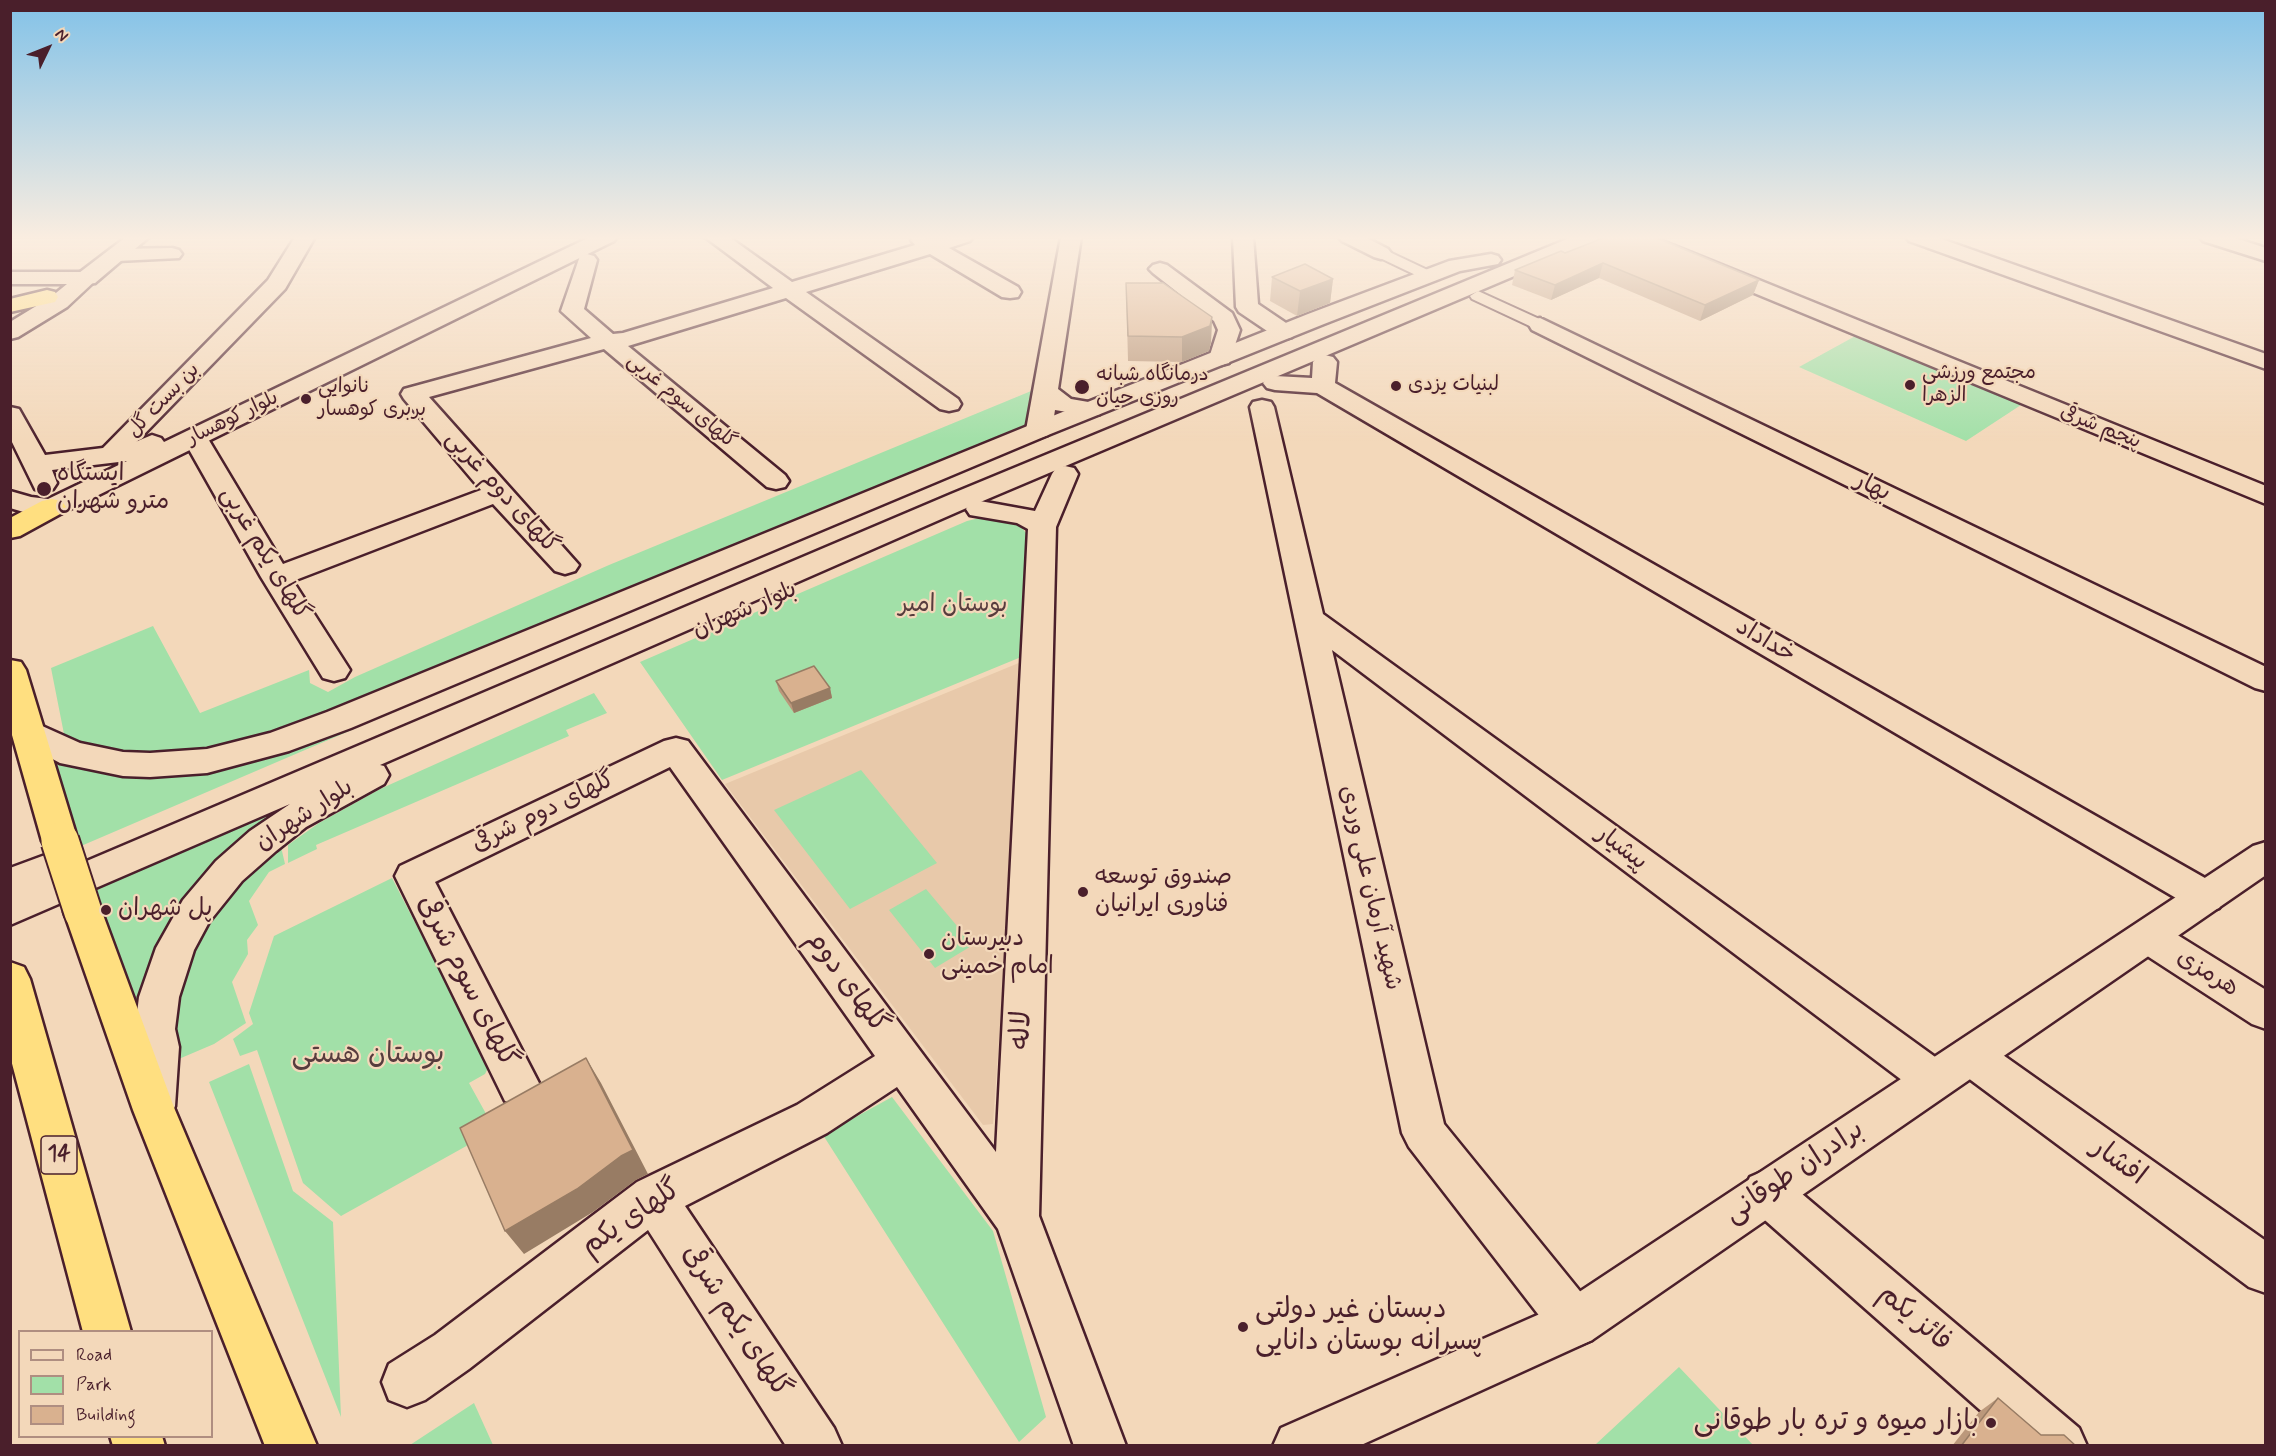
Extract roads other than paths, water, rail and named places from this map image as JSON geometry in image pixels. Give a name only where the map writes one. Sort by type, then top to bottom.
[{"type":"highway","points":[[10,530],[52,507]]},
{"type":"highway","points":[[10,670],[31,733],[60,841],[83,912],[154,1110],[291,1446]]},
{"type":"highway","name":"14","points":[[10,979],[106,1330]]},
{"type":"street","points":[[10,320],[34,305]]},
{"type":"street","points":[[10,332],[54,305]]},
{"type":"street","name":"بن بست گل","points":[[131,455],[259,305]]},
{"type":"street","name":"بلوار کوهسار","points":[[52,507],[131,455],[440,305]]},
{"type":"street","name":"بلوار کوهسار","points":[[37,464],[131,455],[195,437],[468,305]]},
{"type":"street","name":"گلهای سوم غربی","points":[[574,305],[572,311],[616,342],[776,481]]},
{"type":"street","points":[[616,342],[739,305]]},
{"type":"street","points":[[810,305],[949,404]]},
{"type":"street","points":[[1039,430],[1059,305]]},
{"type":"street","points":[[1207,305],[1224,318],[1229,330],[1221,357]]},
{"type":"street","name":"بلوار شهران","points":[[31,733],[72,754],[123,764],[175,765],[266,746],[350,716],[1039,430],[1354,305]]},
{"type":"street","name":"بلوار شهران","points":[[10,884],[926,496],[1388,305]]},
{"type":"street","name":"بلوار شهران","points":[[10,909],[1409,305]]},
{"type":"street","name":"بلوار شهران","points":[[154,1110],[157,1013],[163,981],[175,948],[196,911],[210,892],[246,856],[277,830],[339,791],[391,766],[980,509],[1268,395],[1319,378],[1461,305]]},
{"type":"street","name":"بهار","points":[[1496,305],[2265,680]]},
{"type":"street","name":"پنجم شرقی","points":[[1800,305],[2265,496]]},
{"type":"street","points":[[2106,305],[2265,362]]},
{"type":"street","points":[[1216,312],[1247,307],[1284,332]]},
{"type":"street","name":"گلهای دوم غربی","points":[[565,566],[498,493],[419,401],[616,342]]},
{"type":"street","name":"خداداد","points":[[1319,378],[2206,897]]},
{"type":"street","points":[[1044,390],[1064,405],[1091,409]]},
{"type":"street","name":"شهید آرمان علی وردی","points":[[1268,395],[1309,618],[1424,1133],[1575,1323]]},
{"type":"street","points":[[10,414],[37,464],[52,507],[27,505],[10,499]]},
{"type":"street","name":"گلهای یکم غربی","points":[[195,437],[276,577],[334,670]]},
{"type":"street","points":[[980,509],[1023,516],[1034,520],[1042,527],[1065,474]]},
{"type":"street","points":[[276,577],[498,493]]},
{"type":"street","name":"لاله","points":[[1042,527],[1016,1216],[1100,1446]]},
{"type":"street","name":"پیشیار","points":[[1309,618],[1934,1080]]},
{"type":"street","name":"گلهای دوم","points":[[676,750],[1016,1216]]},
{"type":"street","name":"گلهای دوم شرقی","points":[[413,876],[676,750]]},
{"type":"street","name":"برادران طوقانی","points":[[1299,1446],[1575,1323],[1766,1192],[2149,937],[2265,856]]},
{"type":"street","name":"گلهای سوم شرقی","points":[[413,876],[520,1088]]},
{"type":"street","name":"هرمزی","points":[[2149,937],[2265,1012]]},
{"type":"street","name":"افشار","points":[[1971,1056],[2265,1270]]},
{"type":"street","name":"گلهای یکم","points":[[407,1382],[452,1352],[653,1198],[812,1119],[903,1061]]},
{"type":"street","name":"فائز یکم","points":[[1766,1192],[2061,1446]]},
{"type":"street","name":"گلهای یکم شرقی","points":[[653,1198],[816,1446]]},
{"type":"place","name":"مجتمع ورزشی الزهرا","points":[[1910,385]]},
{"type":"place","name":"لبنیات یزدی","points":[[1396,386]]},
{"type":"place","name":"درمانگاه شبانه روزی حیان","points":[[1082,387]]},
{"type":"place","name":"نانوایی بربری کوهسار","points":[[306,399]]},
{"type":"place","name":"ایستگاه مترو شهران","points":[[44,489]]},
{"type":"place","name":"صندوق توسعه فناوری ایرانیان","points":[[1083,892]]},
{"type":"place","name":"پل شهران","points":[[106,910]]},
{"type":"place","name":"دبیرستان امام خمینی","points":[[929,954]]},
{"type":"place","name":"دبستان غیر دولتی پسرانه بوستان دانایی","points":[[1243,1327]]},
{"type":"place","name":"بازار میوه و تره بار طوقانی","points":[[1991,1423]]},
{"type":"park label","name":"بوستان امیر","points":[[953,606]]},
{"type":"park label","name":"بوستان هستی","points":[[368,1056]]}]
